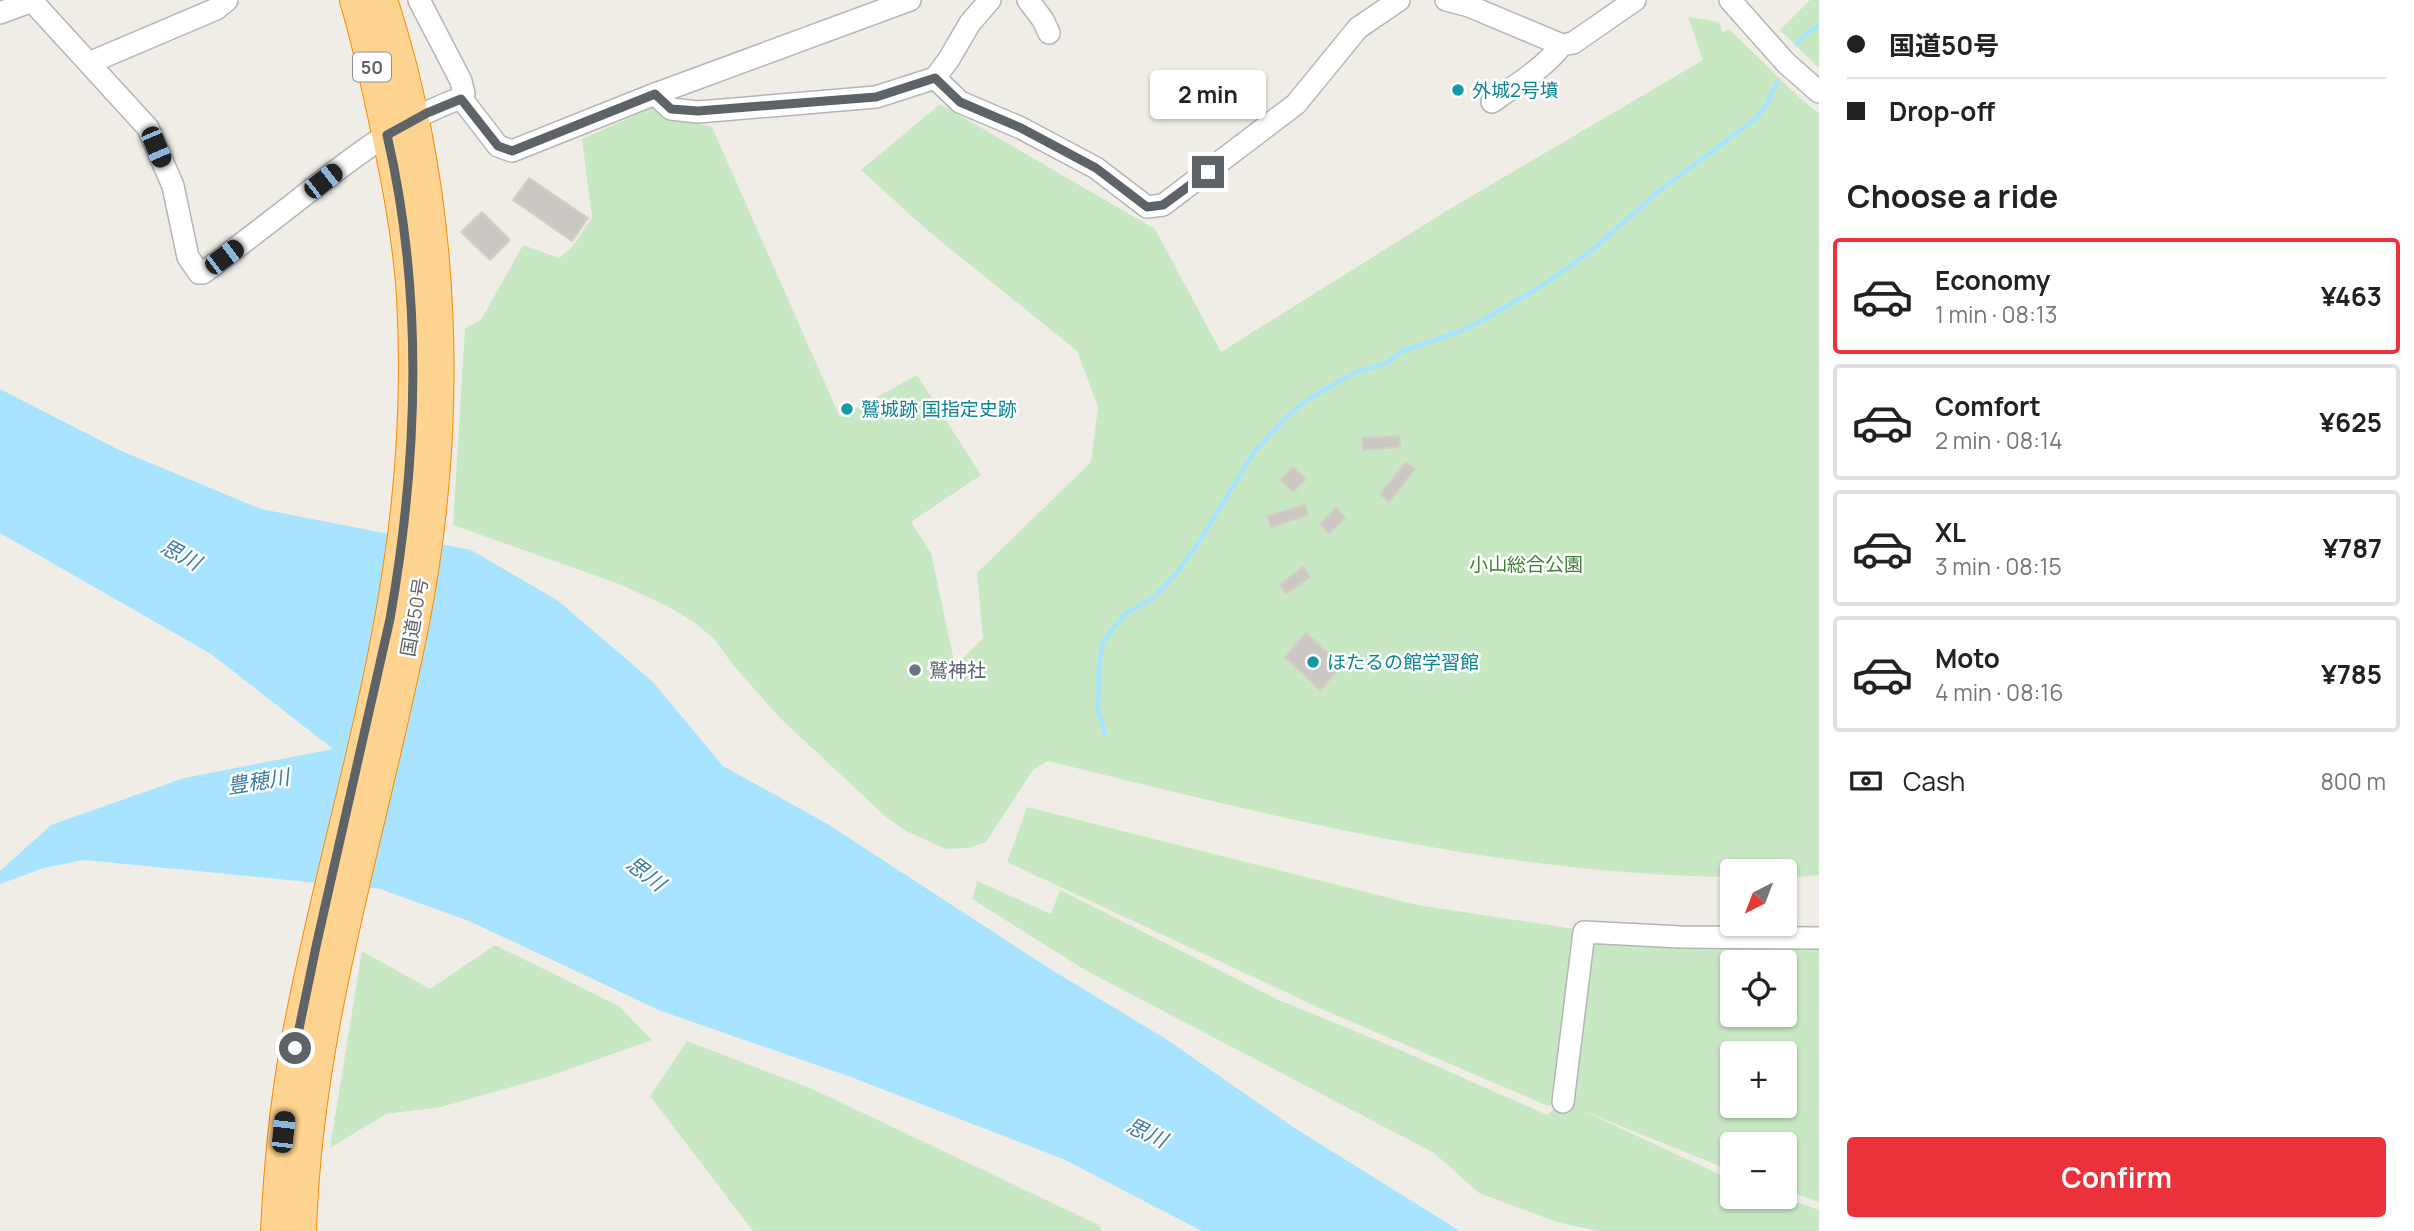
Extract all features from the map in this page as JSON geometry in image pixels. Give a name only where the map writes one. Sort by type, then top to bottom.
[{"type":"highway","name":"国道50号","points":[[276,1231],[282,1143],[298,1034],[367,727],[399,570],[408,483],[426,371],[411,294],[396,175],[355,0]]},
{"type":"highway","name":"国道50号","points":[[301,1231],[305,1159],[319,1051],[395,711],[422,576],[432,485],[426,371],[431,230],[414,119],[382,0]]},
{"type":"street","points":[[0,13],[33,0],[148,128],[173,186],[188,257],[199,273],[203,273],[361,151],[414,119],[461,99],[464,94],[461,81],[419,0]]},
{"type":"street","points":[[89,63],[216,9],[227,0]]},
{"type":"street","points":[[461,99],[498,146],[512,151],[878,6],[910,0]]},
{"type":"street","points":[[655,94],[671,109],[698,111],[876,97],[935,78],[970,23],[990,0]]},
{"type":"street","points":[[1028,0],[1049,33]]},
{"type":"street","points":[[935,78],[960,102],[1021,128],[1096,168],[1147,207],[1163,205],[1296,104],[1358,28],[1399,0]]},
{"type":"street","points":[[1446,0],[1469,6],[1562,45],[1573,43],[1635,0]]},
{"type":"street","points":[[1757,0],[1736,7],[1786,63],[1819,92]]},
{"type":"street","points":[[1492,102],[1535,71],[1562,45]]},
{"type":"street","points":[[1563,1102],[1584,932],[1819,938]]},
{"type":"green space","points":[[1810,0],[1819,0],[1819,68],[1780,30]]},
{"type":"green space","name":"小山総合公園","points":[[1688,17],[1719,22],[1723,33],[1729,29],[1819,113],[1819,875],[1797,877],[1797,859],[1720,859],[1720,877],[1646,874],[1473,854],[1302,821],[1048,761],[1033,770],[986,842],[969,848],[946,849],[906,831],[885,816],[780,718],[714,639],[694,622],[619,584],[453,525],[465,328],[481,320],[523,245],[559,258],[573,246],[592,217],[582,139],[654,107],[690,122],[712,127],[840,417],[917,375],[981,475],[911,522],[931,553],[955,666],[983,638],[977,573],[1091,462],[1098,407],[1077,351],[927,230],[861,170],[940,104],[1155,229],[1221,352],[1448,210],[1703,60]]},
{"type":"green space","points":[[1027,807],[1417,905],[1575,929],[1558,1101],[1548,1106],[1324,1010],[1007,862]]},
{"type":"green space","points":[[977,881],[1051,914],[1060,890],[1279,1000],[1547,1115],[1563,1101],[1584,932],[1819,938],[1819,1202],[1797,1194],[1797,1132],[1720,1132],[1720,1166],[1581,1110],[1720,1174],[1720,1209],[1797,1209],[1797,1202],[1819,1210],[1819,1231],[1597,1231],[1557,1222],[1479,1193],[1434,1153],[1085,970],[972,899]]},
{"type":"green space","points":[[495,945],[619,1006],[652,1040],[547,1077],[441,1107],[386,1114],[330,1148],[362,951],[430,989]]},
{"type":"green space","points":[[687,1041],[810,1088],[1099,1225],[1102,1231],[753,1231],[650,1096]]},
{"type":"water","points":[[0,389],[119,450],[261,509],[471,550],[557,600],[652,681],[723,766],[826,823],[1047,967],[1166,1039],[1293,1127],[1460,1231],[1202,1231],[1063,1159],[851,1077],[661,1011],[469,921],[380,889],[84,860],[44,868],[0,884],[0,871],[51,825],[184,778],[333,749],[211,654],[0,533]]},
{"type":"building","points":[[529,178],[588,218],[572,241],[513,200]]},
{"type":"building","points":[[482,212],[510,240],[490,260],[461,232]]},
{"type":"building","points":[[1399,436],[1400,447],[1363,450],[1362,438]]},
{"type":"building","points":[[1406,462],[1415,469],[1389,502],[1380,494]]},
{"type":"building","points":[[1293,467],[1306,479],[1293,492],[1281,480]]},
{"type":"building","points":[[1305,505],[1308,515],[1271,527],[1267,516]]},
{"type":"building","points":[[1336,508],[1345,518],[1329,533],[1320,524]]},
{"type":"building","points":[[1303,567],[1310,577],[1286,594],[1280,585]]},
{"type":"building","name":"ほたるの館学習館","points":[[1306,633],[1342,666],[1320,690],[1285,657]]},
{"type":"waterway","points":[[1797,44],[1819,25]]},
{"type":"waterway","points":[[1105,734],[1098,710],[1099,666],[1103,641],[1125,614],[1153,598],[1175,575],[1199,542],[1254,452],[1287,416],[1307,400],[1354,373],[1387,363],[1400,352],[1458,332],[1543,285],[1592,250],[1659,191],[1755,119],[1767,104],[1777,82]]},
{"type":"place","name":"外城2号墳","points":[[1458,90]]},
{"type":"place","name":"鷲城跡 国指定史跡","points":[[847,409]]},
{"type":"place","name":"ほたるの館学習館","points":[[1313,662]]},
{"type":"place","name":"鷲神社","points":[[915,670]]},
{"type":"route","points":[[295,1048],[390,619],[399,570],[408,483],[413,370],[411,294],[396,175],[387,135],[444,104],[461,99],[491,139],[498,146],[512,151],[655,94],[671,109],[698,111],[876,97],[935,78],[960,102],[1021,128],[1096,168],[1147,207],[1163,205],[1208,172]]},
{"type":"water label","name":"思川","points":[[181,554]]},
{"type":"water label","name":"豊穂川","points":[[258,781]]},
{"type":"water label","name":"思川","points":[[646,873]]},
{"type":"water label","name":"思川","points":[[1147,1132]]}]
